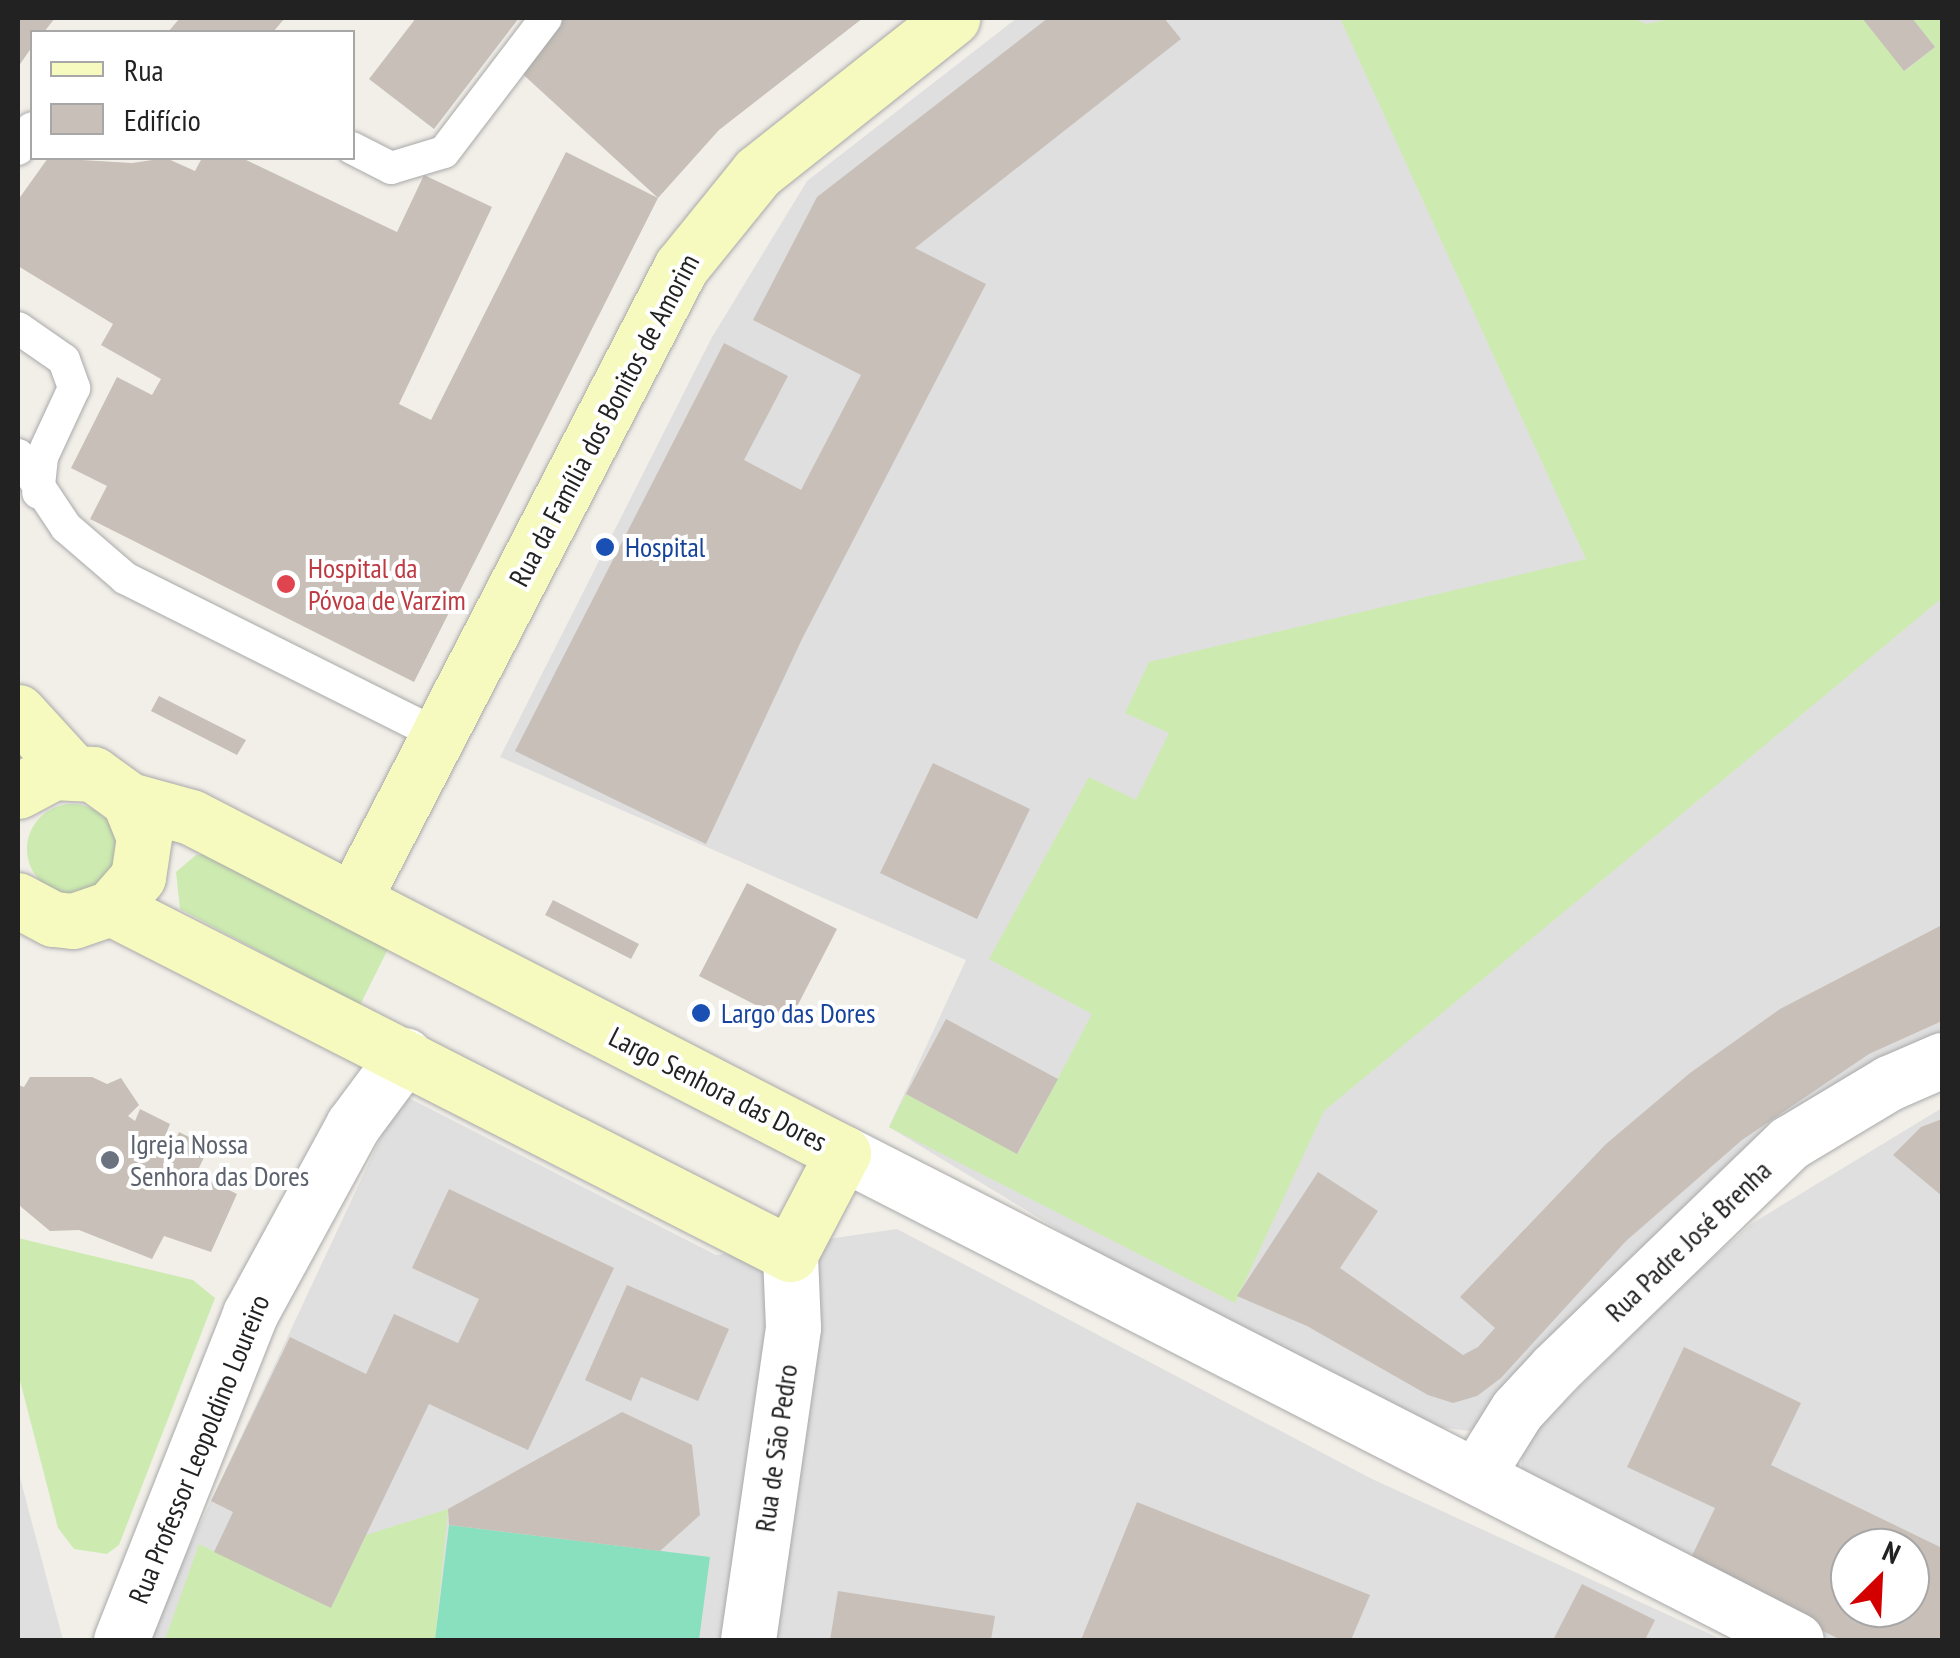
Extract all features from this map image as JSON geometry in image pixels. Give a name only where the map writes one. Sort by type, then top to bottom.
[{"type":"main road","name":"Rua da Família dos Bonitos de Amorim","points":[[353,900],[681,267],[716,216],[805,132],[952,18]]},
{"type":"main road","points":[[18,712],[71,770]]},
{"type":"main road","points":[[18,791],[34,778],[71,770]]},
{"type":"main road","name":"Largo Senhora das Dores","points":[[71,770],[93,774],[129,800],[191,817],[842,1153],[790,1254]]},
{"type":"main road","points":[[18,900],[34,913],[63,920],[111,908],[138,877],[144,858],[144,837],[129,800]]},
{"type":"main road","points":[[111,908],[790,1254]]},
{"type":"street","name":"Rua Professor Leopoldino Loureiro","points":[[122,1640],[250,1314],[353,1125],[405,1055]]},
{"type":"street","name":"Rua Padre José Brenha","points":[[1478,1474],[1518,1410],[1556,1368],[1789,1143],[1889,1083],[1942,1060]]},
{"type":"street","points":[[842,1153],[1478,1474],[1796,1640]]},
{"type":"street","name":"Rua de São Pedro","points":[[748,1640],[794,1327],[790,1254]]},
{"type":"lane","points":[[355,150],[392,168],[444,152],[546,18]]},
{"type":"lane","points":[[18,328],[64,360],[74,388],[42,457],[38,493]]},
{"type":"lane","points":[[18,455],[38,493],[125,578],[438,735]]},
{"type":"shaded area","points":[[1017,18],[1942,18],[1942,1057],[1904,1074],[1517,1410],[1469,1431],[1414,1424],[1214,1324],[889,1127],[966,960],[500,757],[711,339],[807,181]]},
{"type":"shaded area","points":[[401,1094],[716,1255],[897,1229],[1370,1478],[1723,1640],[146,1640]]},
{"type":"shaded area","points":[[1942,1108],[1942,1640],[1832,1640],[1521,1479],[1522,1444],[1689,1279],[1751,1224]]},
{"type":"shaded area","points":[[18,1470],[63,1640],[18,1640]]},
{"type":"green space","points":[[1340,18],[1633,18],[1646,24],[1675,18],[1862,18],[1905,71],[1935,47],[1912,18],[1942,18],[1942,598],[1324,1111],[1235,1303],[889,1127],[906,1094],[1018,1154],[1092,1014],[989,959],[1089,777],[1136,800],[1169,733],[1125,713],[1149,662],[1586,559]]},
{"type":"green space","points":[[72,804],[89,807],[104,817],[114,832],[114,866],[104,881],[89,891],[72,894],[55,891],[40,881],[30,866],[27,849],[30,832],[40,817],[55,807]]},
{"type":"green space","points":[[209,854],[390,945],[360,1005],[180,909],[176,872],[196,855]]},
{"type":"green space","points":[[18,1238],[193,1280],[215,1298],[119,1545],[107,1554],[74,1549],[58,1528],[18,1373]]},
{"type":"green space","points":[[448,1509],[435,1640],[165,1640],[199,1544],[331,1608],[366,1535]]},
{"type":"green space","points":[[449,1525],[710,1557],[699,1640],[435,1640]]},
{"type":"building","points":[[18,18],[55,18],[46,30],[30,30],[30,50],[18,67]]},
{"type":"building","points":[[180,18],[285,18],[275,30],[170,30]]},
{"type":"building","points":[[416,18],[519,18],[434,129],[369,79]]},
{"type":"building","points":[[562,18],[863,18],[719,130],[658,198],[516,68]]},
{"type":"building","points":[[1048,18],[1164,18],[1181,39],[915,248],[986,284],[802,639],[706,844],[515,751],[724,343],[788,376],[744,460],[801,490],[861,375],[753,320],[817,197]]},
{"type":"building","points":[[1862,18],[1912,18],[1935,47],[1904,71]]},
{"type":"building","points":[[566,152],[658,198],[414,682],[90,519],[107,486],[71,468],[117,377],[152,395],[161,379],[101,345],[113,324],[18,266],[18,200],[47,160],[170,160],[195,171],[201,160],[246,160],[397,232],[424,175],[492,207],[399,404],[431,420]]},
{"type":"building","points":[[159,696],[246,740],[237,755],[151,711]]},
{"type":"building","points":[[933,763],[1030,809],[977,919],[880,873]]},
{"type":"building","points":[[747,883],[837,929],[789,1022],[699,976]]},
{"type":"building","points":[[553,900],[639,944],[631,959],[545,915]]},
{"type":"building","points":[[1942,925],[1942,1021],[1869,1054],[1742,1140],[1626,1241],[1501,1378],[1477,1396],[1453,1403],[1428,1395],[1307,1326],[1237,1296],[1318,1172],[1378,1211],[1340,1268],[1463,1355],[1478,1347],[1495,1328],[1460,1297],[1606,1144],[1690,1073],[1780,1009]]},
{"type":"building","points":[[946,1019],[1058,1079],[1017,1154],[906,1094]]},
{"type":"building","name":"Igreja Nossa Senhora das Dores","points":[[30,1077],[92,1077],[107,1084],[121,1078],[139,1105],[128,1116],[135,1121],[140,1109],[170,1124],[163,1141],[173,1146],[179,1132],[209,1147],[196,1174],[237,1194],[211,1252],[164,1236],[152,1259],[79,1230],[50,1231],[20,1206],[18,1085],[24,1087]]},
{"type":"building","points":[[1942,1119],[1942,1196],[1893,1155],[1921,1127]]},
{"type":"building","points":[[449,1189],[614,1268],[528,1450],[429,1404],[331,1608],[214,1552],[233,1512],[211,1501],[290,1337],[366,1374],[394,1314],[458,1343],[479,1299],[412,1268]]},
{"type":"building","points":[[627,1285],[729,1329],[698,1401],[641,1377],[631,1401],[585,1380]]},
{"type":"building","points":[[1684,1347],[1801,1403],[1771,1465],[1901,1528],[1830,1528],[1830,1628],[1930,1628],[1930,1542],[1942,1548],[1942,1640],[1841,1640],[1688,1564],[1715,1508],[1627,1467]]},
{"type":"building","points":[[622,1412],[692,1445],[700,1515],[660,1551],[449,1525],[448,1509]]},
{"type":"building","points":[[1137,1502],[1370,1595],[1351,1640],[1081,1640]]},
{"type":"building","points":[[1582,1584],[1655,1620],[1645,1640],[1553,1640]]},
{"type":"building","points":[[838,1591],[995,1616],[991,1640],[830,1640]]},
{"type":"place","name":"Hospital","points":[[605,547]]},
{"type":"place","name":"Hospital da Póvoa de Varzim","points":[[286,584]]},
{"type":"place","name":"Largo das Dores","points":[[701,1013]]},
{"type":"place","name":"Igreja Nossa Senhora das Dores","points":[[110,1160]]}]
